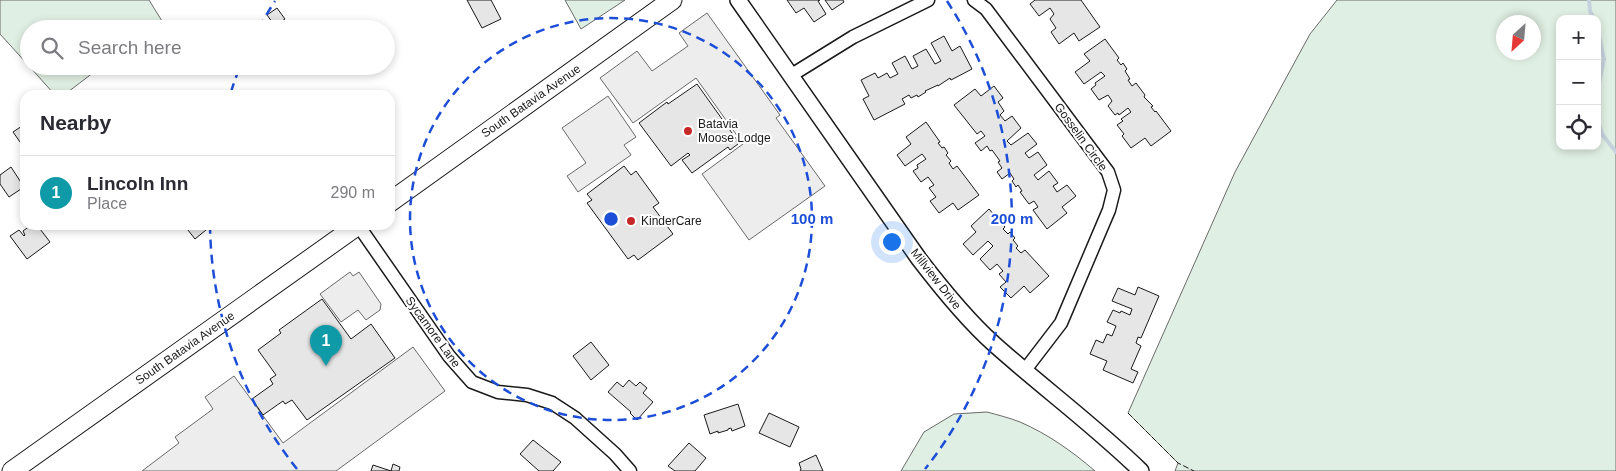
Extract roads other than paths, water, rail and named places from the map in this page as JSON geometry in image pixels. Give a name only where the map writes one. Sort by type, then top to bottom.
[{"type":"main road","name":"South Batavia Avenue","points":[[395,198],[672,0]]},
{"type":"main road","name":"South Batavia Avenue","points":[[12,471],[351,230]]},
{"type":"street","name":"Millview Drive","points":[[738,0],[941,288],[994,344],[1117,447],[1141,471]]},
{"type":"street","points":[[790,76],[853,37],[928,0]]},
{"type":"street","name":"Gosselin Circle","points":[[974,0],[986,9],[1108,172],[1114,190],[1109,210],[1061,323],[1025,370]]},
{"type":"street","name":"Sycamore Lane","points":[[361,230],[449,356],[472,382],[498,392],[527,395],[552,403],[575,418],[615,454],[630,471]]},
{"type":"waterway","points":[[1589,0],[1592,15]]},
{"type":"waterway","points":[[1601,45],[1604,59],[1601,74]]},
{"type":"waterway","points":[[1601,131],[1616,152]]},
{"type":"place","name":"Batavia Moose Lodge","points":[[688,131]]},
{"type":"place","name":"KinderCare","points":[[631,221]]},
{"type":"place","name":"Lincoln Inn","points":[[326,366]]}]
